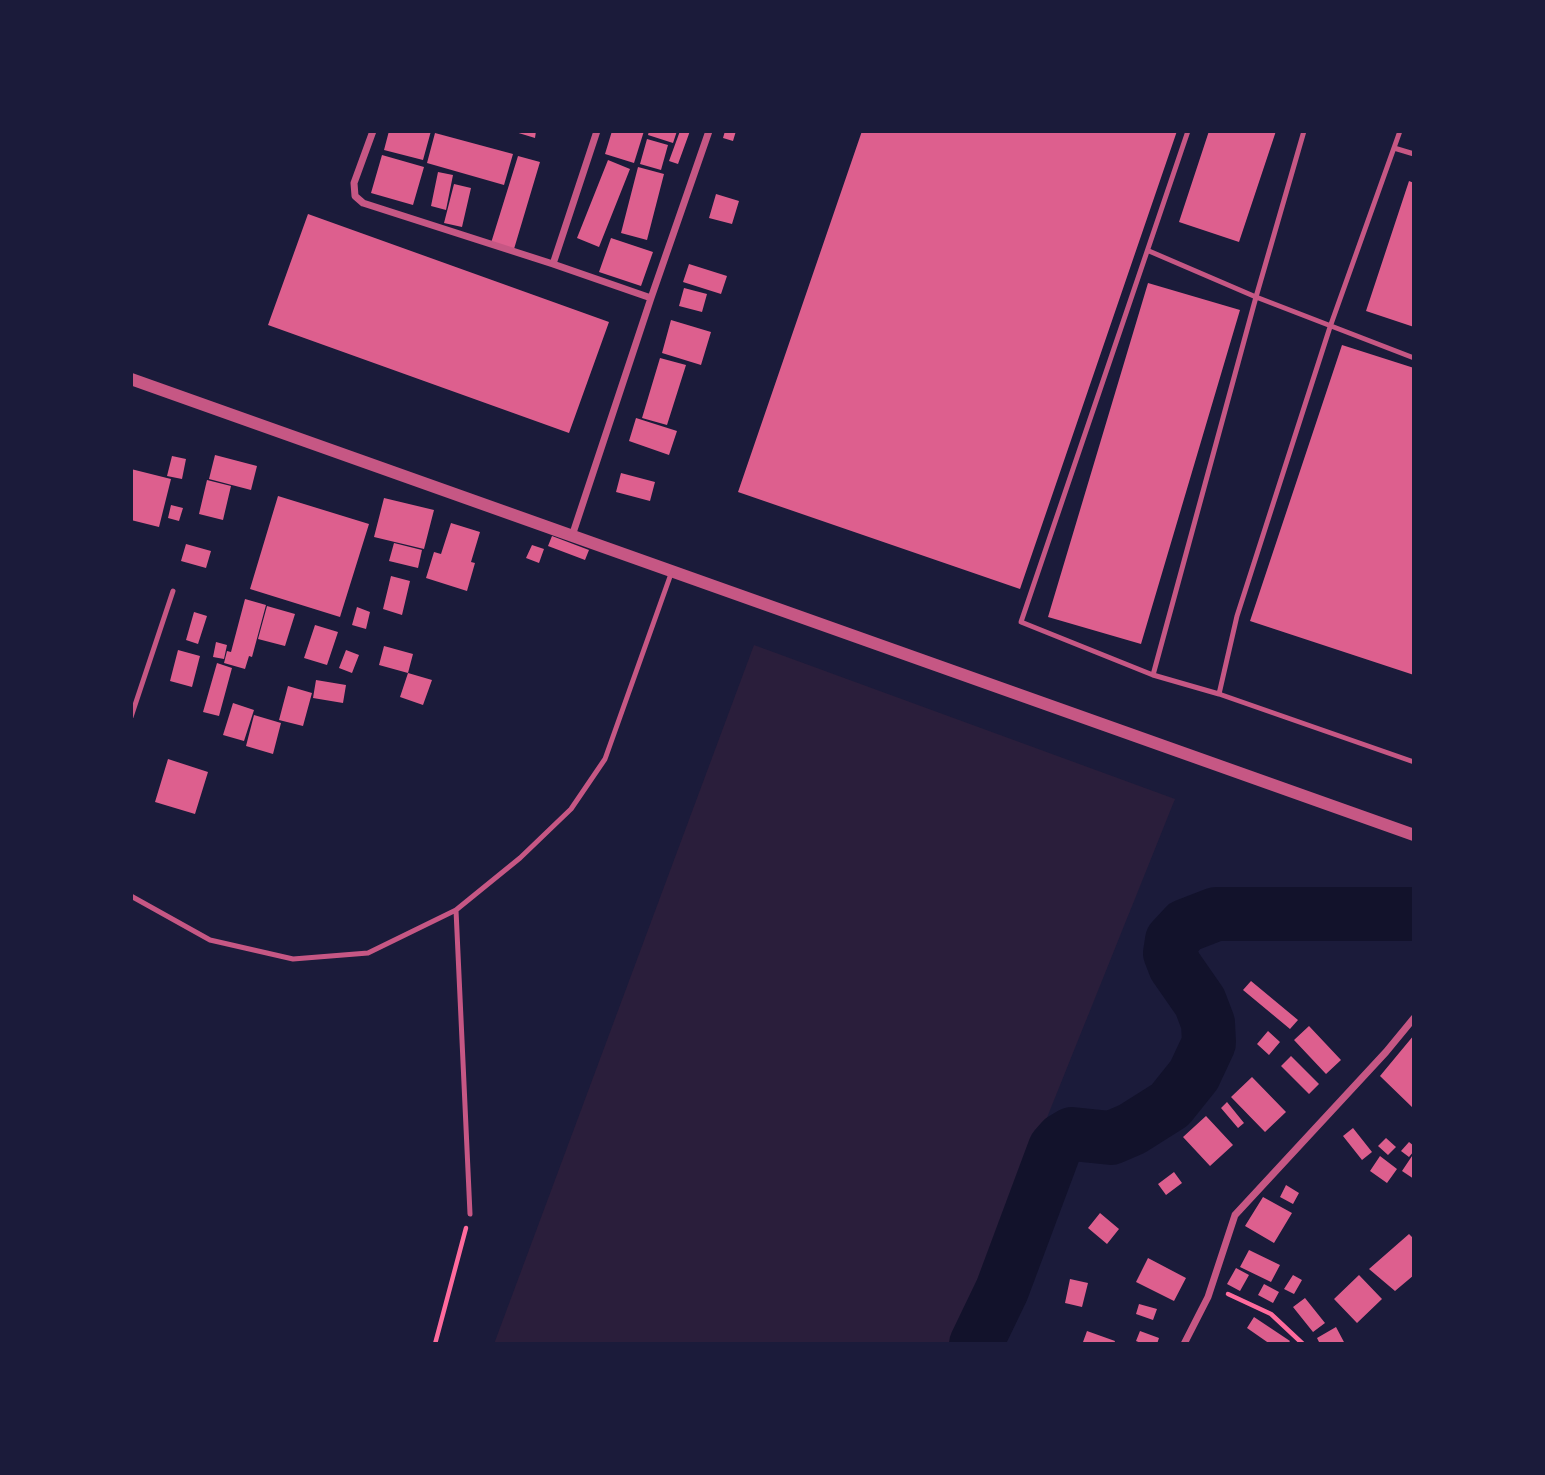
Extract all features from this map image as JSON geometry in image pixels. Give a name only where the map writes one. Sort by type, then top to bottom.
[{"type":"street","points":[[373,131],[354,183],[355,196],[363,204],[651,298]]},
{"type":"street","points":[[553,264],[597,131]]},
{"type":"street","points":[[572,536],[709,131]]},
{"type":"street","points":[[131,379],[1414,835]]},
{"type":"street","points":[[1184,1344],[1211,1287],[1235,1215],[1386,1052],[1414,1018]]},
{"type":"lane","points":[[1188,131],[1021,622],[1153,675],[1219,694],[1414,762]]},
{"type":"lane","points":[[1153,675],[1304,131]]},
{"type":"lane","points":[[1219,694],[1237,616],[1330,327],[1400,131]]},
{"type":"lane","points":[[1394,148],[1414,154]]},
{"type":"lane","points":[[1149,251],[1330,327],[1414,358]]},
{"type":"lane","points":[[131,896],[210,940],[293,959],[368,953],[456,910],[520,858],[571,809],[605,759],[672,571]]},
{"type":"lane","points":[[131,717],[173,591]]},
{"type":"lane","points":[[456,910],[470,1214]]},
{"type":"path","points":[[435,1344],[470,1214]]},
{"type":"path","points":[[1211,1287],[1271,1314],[1303,1344]]},
{"type":"shaded area","points":[[754,645],[1175,799],[956,1344],[494,1344]]},
{"type":"building","points":[[389,131],[431,131],[423,160],[384,150]]},
{"type":"building","points":[[512,131],[536,131],[535,138]]},
{"type":"building","points":[[612,131],[644,131],[634,163],[605,154]]},
{"type":"building","points":[[649,131],[677,131],[673,143],[648,135]]},
{"type":"building","points":[[680,131],[690,131],[678,164],[669,161]]},
{"type":"building","points":[[725,131],[736,131],[733,141],[723,138]]},
{"type":"building","points":[[862,131],[1177,131],[1020,589],[738,492]]},
{"type":"building","points":[[1209,131],[1276,131],[1239,242],[1179,222]]},
{"type":"building","points":[[435,133],[513,154],[504,185],[427,163]]},
{"type":"building","points":[[647,139],[668,145],[661,170],[640,164]]},
{"type":"building","points":[[382,155],[424,167],[413,205],[371,193]]},
{"type":"building","points":[[518,156],[540,162],[514,249],[491,243]]},
{"type":"building","points":[[608,160],[630,169],[599,247],[577,238]]},
{"type":"building","points":[[638,167],[664,174],[647,240],[621,233]]},
{"type":"building","points":[[438,172],[453,175],[446,210],[431,206]]},
{"type":"building","points":[[1409,181],[1414,183],[1414,327],[1366,311]]},
{"type":"building","points":[[454,184],[471,188],[462,227],[444,223]]},
{"type":"building","points":[[716,194],[739,201],[732,224],[709,218]]},
{"type":"building","points":[[308,214],[609,322],[569,433],[268,325]]},
{"type":"building","points":[[611,238],[653,252],[641,286],[599,272]]},
{"type":"building","points":[[689,264],[727,276],[721,294],[683,282]]},
{"type":"building","points":[[1148,283],[1240,310],[1141,644],[1048,617]]},
{"type":"building","points":[[684,288],[707,294],[702,312],[679,306]]},
{"type":"building","points":[[671,320],[711,332],[701,365],[662,353]]},
{"type":"building","points":[[1342,345],[1414,368],[1414,675],[1250,621]]},
{"type":"building","points":[[660,358],[686,365],[667,425],[642,418]]},
{"type":"building","points":[[636,418],[677,431],[669,455],[629,441]]},
{"type":"building","points":[[215,455],[257,466],[251,490],[209,479]]},
{"type":"building","points":[[172,456],[186,459],[182,479],[167,476]]},
{"type":"building","points":[[131,469],[171,479],[159,527],[131,520]]},
{"type":"building","points":[[621,473],[655,482],[650,501],[616,492]]},
{"type":"building","points":[[207,480],[231,486],[223,520],[199,514]]},
{"type":"building","points":[[278,496],[369,524],[340,617],[250,589]]},
{"type":"building","points":[[384,498],[434,510],[424,549],[374,537]]},
{"type":"building","points":[[171,505],[183,508],[179,521],[168,518]]},
{"type":"building","points":[[451,523],[480,532],[471,562],[475,563],[467,591],[426,578],[434,552],[441,554]]},
{"type":"building","points":[[552,536],[589,550],[585,560],[548,546]]},
{"type":"building","points":[[394,543],[422,550],[418,568],[389,561]]},
{"type":"building","points":[[186,544],[211,551],[206,568],[181,561]]},
{"type":"building","points":[[532,545],[544,549],[539,563],[526,558]]},
{"type":"building","points":[[391,576],[410,581],[402,615],[383,609]]},
{"type":"building","points":[[245,599],[266,605],[252,657],[249,656],[245,669],[224,663],[227,651],[231,652]]},
{"type":"building","points":[[267,606],[295,614],[285,646],[258,639]]},
{"type":"building","points":[[357,607],[370,612],[366,629],[352,625]]},
{"type":"building","points":[[194,612],[207,616],[198,644],[186,640]]},
{"type":"building","points":[[315,625],[338,632],[327,665],[304,658]]},
{"type":"building","points":[[216,642],[227,645],[224,659],[213,657]]},
{"type":"building","points":[[384,646],[413,654],[408,673],[379,665]]},
{"type":"building","points":[[178,650],[200,656],[192,687],[170,681]]},
{"type":"building","points":[[346,650],[359,655],[352,673],[339,668]]},
{"type":"building","points":[[217,663],[232,668],[219,716],[203,712]]},
{"type":"building","points":[[408,673],[432,680],[423,705],[400,697]]},
{"type":"building","points":[[316,680],[346,685],[343,703],[313,698]]},
{"type":"building","points":[[288,686],[312,693],[303,726],[279,720]]},
{"type":"building","points":[[233,703],[254,710],[244,741],[223,735]]},
{"type":"building","points":[[254,715],[281,723],[273,754],[246,746]]},
{"type":"building","points":[[168,759],[208,772],[195,814],[155,802]]},
{"type":"building","points":[[1251,981],[1298,1020],[1290,1029],[1243,990]]},
{"type":"building","points":[[1309,1026],[1341,1060],[1326,1074],[1294,1040]]},
{"type":"building","points":[[1268,1031],[1280,1042],[1269,1055],[1257,1044]]},
{"type":"building","points":[[1414,1035],[1414,1109],[1380,1076]]},
{"type":"building","points":[[1291,1056],[1319,1084],[1309,1094],[1281,1066]]},
{"type":"building","points":[[1252,1077],[1286,1112],[1265,1132],[1231,1097]]},
{"type":"building","points":[[1227,1102],[1244,1123],[1238,1128],[1221,1108]]},
{"type":"building","points":[[1206,1116],[1233,1145],[1210,1166],[1183,1137]]},
{"type":"building","points":[[1353,1128],[1372,1152],[1362,1160],[1343,1136]]},
{"type":"building","points":[[1386,1138],[1396,1147],[1388,1155],[1378,1146]]},
{"type":"building","points":[[1409,1142],[1414,1146],[1414,1151],[1409,1157],[1401,1151]]},
{"type":"building","points":[[1414,1153],[1414,1179],[1402,1171]]},
{"type":"building","points":[[1380,1156],[1397,1169],[1387,1183],[1370,1171]]},
{"type":"building","points":[[1174,1172],[1182,1183],[1166,1195],[1158,1184]]},
{"type":"building","points":[[1286,1185],[1299,1193],[1293,1204],[1280,1197]]},
{"type":"building","points":[[1263,1197],[1292,1213],[1274,1243],[1245,1226]]},
{"type":"building","points":[[1100,1213],[1119,1229],[1107,1244],[1088,1228]]},
{"type":"building","points":[[1409,1234],[1414,1239],[1414,1275],[1395,1291],[1369,1269]]},
{"type":"building","points":[[1249,1250],[1280,1265],[1271,1282],[1240,1267]]},
{"type":"building","points":[[1148,1258],[1186,1278],[1174,1301],[1136,1282]]},
{"type":"building","points":[[1236,1268],[1249,1275],[1240,1291],[1227,1284]]},
{"type":"building","points":[[1293,1275],[1302,1280],[1294,1294],[1284,1289]]},
{"type":"building","points":[[1359,1275],[1382,1299],[1357,1323],[1334,1299]]},
{"type":"building","points":[[1070,1279],[1088,1283],[1082,1307],[1065,1303]]},
{"type":"building","points":[[1264,1284],[1279,1292],[1273,1303],[1258,1295]]},
{"type":"building","points":[[1305,1298],[1325,1323],[1313,1332],[1293,1307]]},
{"type":"building","points":[[1139,1304],[1157,1309],[1153,1320],[1136,1314]]},
{"type":"building","points":[[1254,1317],[1290,1341],[1288,1344],[1270,1344],[1247,1328]]},
{"type":"building","points":[[1336,1327],[1345,1344],[1320,1344],[1317,1338]]},
{"type":"building","points":[[1087,1331],[1115,1341],[1114,1344],[1083,1342]]},
{"type":"building","points":[[1140,1331],[1159,1338],[1157,1344],[1136,1341]]},
{"type":"waterway","points":[[976,1344],[1002,1290],[1055,1148],[1072,1134],[1111,1138],[1132,1129],[1170,1105],[1194,1075],[1209,1043],[1208,1023],[1200,1002],[1175,966],[1170,953],[1172,940],[1185,926],[1216,914],[1414,914]]}]
